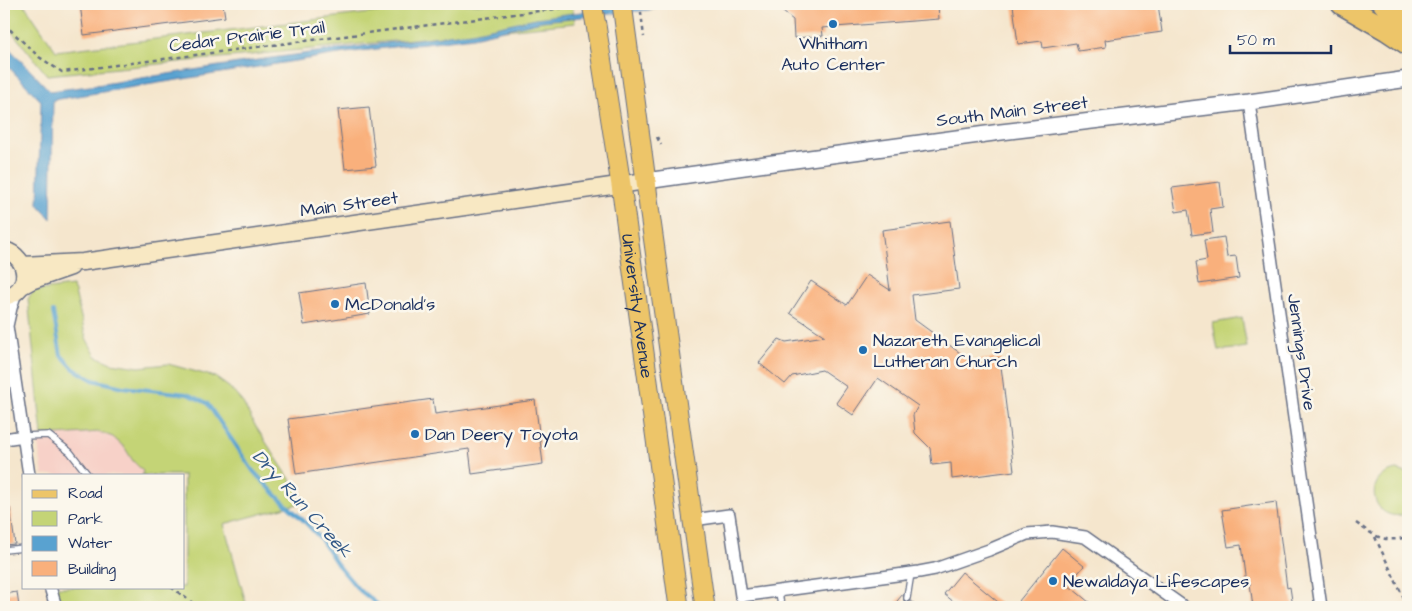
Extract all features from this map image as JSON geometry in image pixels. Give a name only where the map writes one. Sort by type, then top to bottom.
[{"type":"highway","points":[[1342,4],[1408,44]]},
{"type":"highway","points":[[1384,4],[1408,22]]},
{"type":"main road","name":"University Avenue","points":[[588,5],[596,25],[621,185],[679,607]]},
{"type":"main road","name":"University Avenue","points":[[629,15],[648,207],[705,607]]},
{"type":"main road","name":"South Main Street","points":[[621,185],[646,181]]},
{"type":"main road","name":"Main Street","points":[[22,265],[82,262],[621,185]]},
{"type":"main road","points":[[6,248],[17,256],[25,270],[24,278],[14,292]]},
{"type":"main road","name":"Main Street","points":[[14,292],[30,280],[64,270],[82,262]]},
{"type":"street","name":"South Main Street","points":[[646,181],[992,134],[1249,102],[1408,78]]},
{"type":"street","name":"Jennings Drive","points":[[1249,102],[1321,607]]},
{"type":"street","points":[[14,292],[11,308],[5,321],[29,474]]},
{"type":"street","points":[[4,439],[24,436]]},
{"type":"street","points":[[693,520],[729,514],[742,602],[779,591],[935,569],[1027,534],[1052,532],[1085,537],[1184,607]]},
{"type":"street","points":[[45,588],[48,607]]},
{"type":"street","points":[[50,588],[56,607]]},
{"type":"lane","points":[[24,436],[48,435],[70,452],[87,474]]},
{"type":"lane","points":[[4,550],[22,548]]},
{"type":"lane","points":[[908,598],[911,573]]},
{"type":"lane","points":[[779,591],[781,607]]},
{"type":"path","points":[[629,15],[640,4]]},
{"type":"path","name":"Cedar Prairie Trail","points":[[4,24],[40,57],[62,72],[588,5]]},
{"type":"path","points":[[1356,523],[1375,537],[1390,540],[1408,537]]},
{"type":"path","points":[[1375,537],[1408,607]]},
{"type":"path","points":[[171,588],[198,607]]},
{"type":"shaded area","points":[[99,432],[113,437],[125,448],[133,461],[143,471],[142,474],[43,474],[37,438],[48,435]]},
{"type":"green space","points":[[4,4],[24,4],[56,51],[444,4],[572,4],[575,23],[47,75],[4,22]]},
{"type":"green space","points":[[72,286],[86,338],[96,356],[111,363],[139,367],[168,364],[215,377],[230,388],[243,403],[256,427],[305,502],[224,524],[247,607],[56,607],[50,588],[185,588],[185,474],[142,474],[143,471],[133,461],[125,448],[113,437],[99,432],[42,436],[28,299],[33,291]]},
{"type":"green space","points":[[1242,318],[1247,347],[1218,351],[1213,323]]},
{"type":"green space","points":[[1396,470],[1408,473],[1408,513],[1396,516],[1380,508],[1375,500],[1374,491],[1377,482],[1384,475]]},
{"type":"water","points":[[644,4],[666,4],[649,10],[542,21],[473,37],[345,53],[53,100],[51,219],[38,204],[41,101],[4,62],[4,43],[50,91],[271,58],[472,32],[536,18]]},
{"type":"building","points":[[80,4],[223,4],[225,17],[84,35]]},
{"type":"building","name":"Whitham Auto Center","points":[[773,4],[938,4],[939,19],[822,28],[823,36],[794,38],[793,20]]},
{"type":"building","points":[[1158,4],[1162,32],[1105,40],[1106,47],[1078,51],[1076,43],[1043,48],[1042,41],[1018,44],[1013,5]]},
{"type":"building","points":[[369,107],[376,166],[345,169],[338,110]]},
{"type":"building","points":[[1220,182],[1223,207],[1210,209],[1213,232],[1192,235],[1188,210],[1176,212],[1172,188]]},
{"type":"building","name":"Nazareth Evangelical Lutheran Church","points":[[950,221],[959,289],[912,295],[915,320],[971,361],[1000,358],[1014,471],[952,479],[951,463],[932,465],[930,448],[915,433],[913,415],[918,406],[878,378],[853,415],[836,403],[847,387],[822,370],[792,376],[785,384],[759,363],[779,339],[786,342],[825,336],[790,313],[811,281],[847,305],[867,275],[890,290],[882,230]]},
{"type":"building","points":[[1224,237],[1227,257],[1236,256],[1239,278],[1199,284],[1196,262],[1207,260],[1204,240]]},
{"type":"building","name":"McDonald's","points":[[366,283],[370,314],[304,325],[299,293]]},
{"type":"building","name":"Dan Deery Toyota","points":[[433,399],[435,414],[535,400],[543,464],[472,474],[469,449],[296,474],[288,419]]},
{"type":"building","points":[[1276,502],[1287,588],[1290,587],[1293,607],[1253,607],[1250,583],[1246,583],[1241,545],[1228,547],[1222,510]]},
{"type":"building","points":[[4,508],[10,508],[15,544],[4,545]]},
{"type":"building","name":"Newaldaya Lifescapes","points":[[1062,548],[1084,566],[1068,585],[1095,607],[1014,607]]},
{"type":"building","points":[[962,572],[1004,607],[960,607],[944,594]]},
{"type":"building","points":[[17,592],[19,607],[4,607],[4,594]]},
{"type":"building","points":[[903,594],[904,601],[907,603],[911,601],[919,607],[892,607]]},
{"type":"waterway","name":"Dry Run Creek","points":[[53,312],[61,355],[74,369],[93,380],[123,387],[187,394],[207,403],[253,471],[320,538],[337,564],[358,589],[381,607]]},
{"type":"place","name":"Whitham Auto Center","points":[[833,24]]},
{"type":"place","name":"McDonald's","points":[[335,304]]},
{"type":"place","name":"Nazareth Evangelical Lutheran Church","points":[[863,350]]},
{"type":"place","name":"Dan Deery Toyota","points":[[415,434]]},
{"type":"place","name":"Newaldaya Lifescapes","points":[[1053,581]]}]
